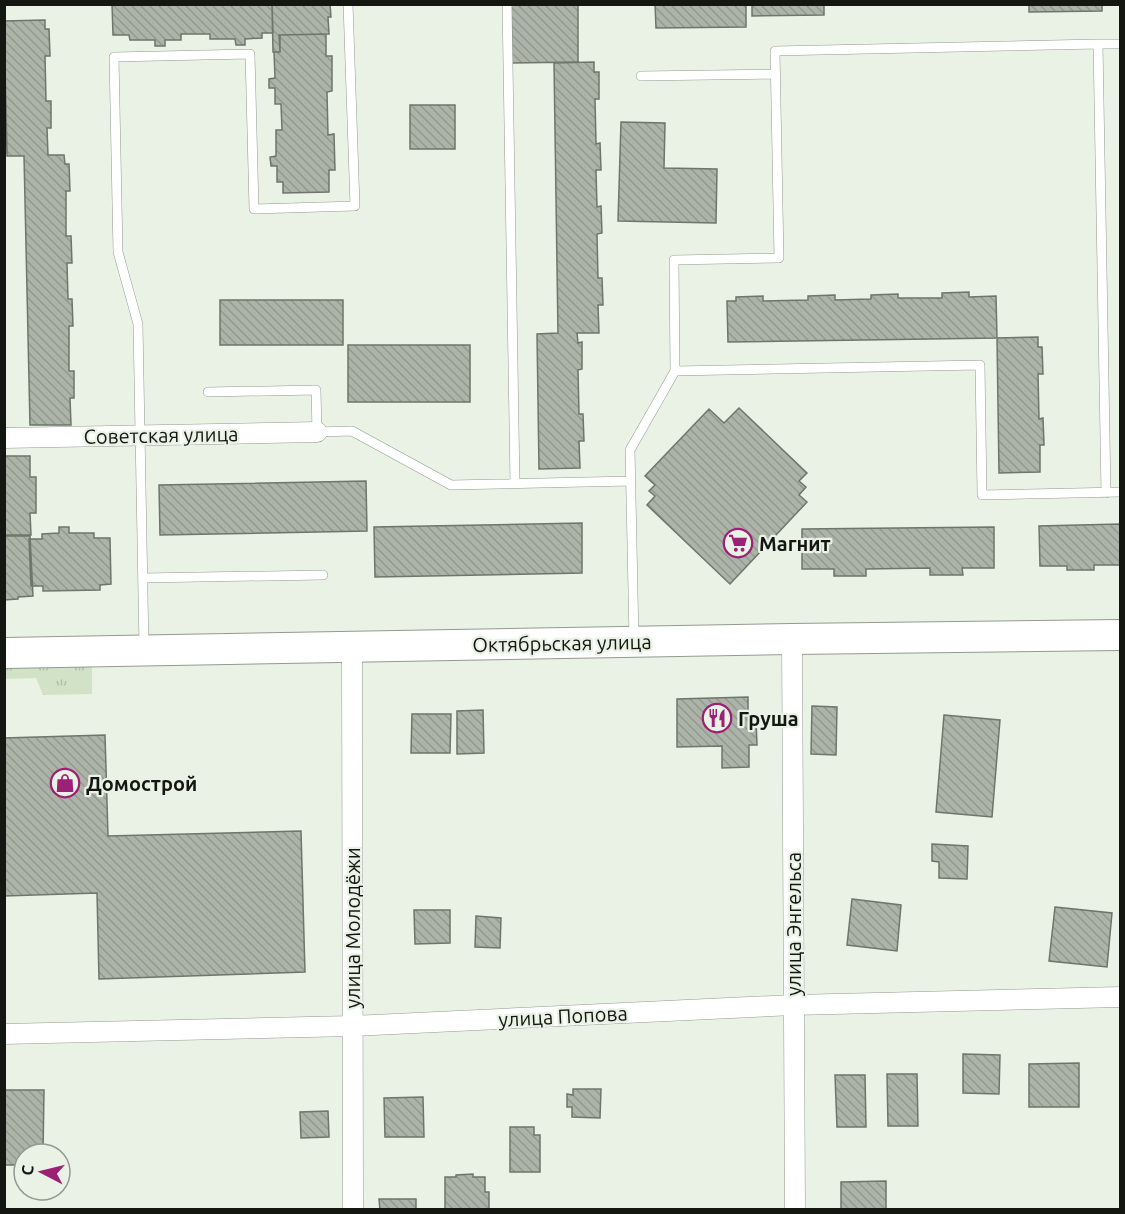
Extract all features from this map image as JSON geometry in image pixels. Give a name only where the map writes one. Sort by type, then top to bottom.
[{"type":"main road","name":"Октябрьская улица","points":[[4,653],[792,639],[1120,636]]},
{"type":"street","name":"Советская улица","points":[[4,438],[317,432]]},
{"type":"street","name":"улица Энгельса","points":[[792,639],[795,1209]]},
{"type":"street","name":"улица Молодёжи","points":[[352,646],[353,1209]]},
{"type":"street","name":"улица Попова","points":[[4,1034],[352,1026],[793,1005],[1120,997]]},
{"type":"lane","points":[[144,650],[138,324],[118,252],[114,57],[250,54],[254,209],[355,206],[348,4]]},
{"type":"lane","points":[[507,4],[515,484]]},
{"type":"lane","points":[[1098,44],[1106,493]]},
{"type":"lane","points":[[634,642],[630,450],[675,371],[674,260],[780,258],[775,51],[1120,44]]},
{"type":"lane","points":[[641,76],[776,74]]},
{"type":"lane","points":[[675,371],[980,365],[982,495],[1120,492]]},
{"type":"lane","points":[[208,392],[316,390],[317,432],[352,431],[450,485],[631,481]]},
{"type":"lane","points":[[143,578],[323,575]]},
{"type":"green space","points":[[4,663],[92,666],[92,694],[43,695],[36,678],[5,679]]},
{"type":"building","points":[[112,4],[272,4],[273,33],[262,33],[262,38],[245,39],[245,45],[236,45],[235,39],[210,39],[210,34],[181,34],[181,40],[165,40],[165,46],[155,46],[155,40],[130,40],[129,35],[113,35]]},
{"type":"building","points":[[272,4],[330,4],[329,34],[280,35],[280,52],[273,52]]},
{"type":"building","points":[[511,4],[578,4],[578,62],[512,63]]},
{"type":"building","points":[[655,4],[746,4],[746,27],[656,28]]},
{"type":"building","points":[[752,4],[824,4],[824,15],[752,16]]},
{"type":"building","points":[[1029,4],[1102,4],[1102,11],[1029,12]]},
{"type":"building","points":[[45,20],[45,29],[49,29],[50,56],[45,56],[46,101],[51,101],[51,128],[47,128],[48,155],[64,155],[65,164],[69,164],[70,191],[66,191],[66,236],[71,236],[72,263],[67,263],[68,299],[72,299],[73,326],[69,326],[69,371],[74,371],[74,398],[70,398],[71,425],[30,425],[24,156],[7,156],[4,21]]},
{"type":"building","points":[[326,34],[326,56],[332,56],[332,91],[327,92],[328,135],[334,134],[335,170],[329,170],[329,192],[283,193],[283,182],[277,182],[277,166],[271,166],[270,157],[276,156],[276,130],[282,130],[281,104],[275,104],[275,88],[269,88],[269,79],[275,78],[274,52],[280,52],[279,35]]},
{"type":"building","points":[[594,62],[594,72],[599,72],[599,99],[595,99],[596,144],[600,143],[601,170],[596,170],[597,207],[601,206],[602,233],[597,234],[598,278],[602,278],[603,305],[598,305],[599,333],[577,333],[578,343],[582,342],[582,369],[578,370],[579,414],[583,414],[584,441],[579,441],[580,468],[539,469],[537,334],[558,333],[554,63]]},
{"type":"building","points":[[410,105],[455,105],[455,149],[410,149]]},
{"type":"building","points":[[621,122],[665,123],[664,168],[717,169],[716,223],[618,221]]},
{"type":"building","points":[[969,292],[969,297],[996,296],[997,338],[728,342],[727,301],[736,301],[736,297],[763,296],[763,301],[808,300],[808,296],[835,295],[835,300],[871,299],[871,295],[898,294],[898,298],[942,298],[942,293]]},
{"type":"building","points":[[220,300],[343,300],[343,345],[220,345]]},
{"type":"building","points":[[1038,337],[1038,347],[1042,347],[1043,374],[1038,374],[1039,419],[1043,418],[1044,445],[1040,445],[1040,472],[999,473],[997,338]]},
{"type":"building","points":[[348,345],[470,345],[470,402],[348,402]]},
{"type":"building","points":[[739,408],[807,473],[799,481],[806,487],[799,495],[807,502],[730,584],[647,505],[655,496],[649,491],[655,485],[645,476],[709,409],[724,423]]},
{"type":"building","points":[[4,456],[30,456],[30,477],[36,477],[36,513],[30,513],[31,535],[4,535]]},
{"type":"building","points":[[366,481],[367,531],[160,535],[159,485]]},
{"type":"building","points":[[582,523],[582,573],[375,577],[374,527]]},
{"type":"building","points":[[1120,524],[1120,565],[1094,565],[1094,570],[1067,570],[1067,566],[1040,566],[1039,526]]},
{"type":"building","points":[[59,527],[69,527],[69,533],[94,533],[94,538],[110,538],[111,584],[100,585],[100,590],[43,591],[43,586],[31,586],[29,539],[42,539],[42,534],[59,533]]},
{"type":"building","points":[[994,527],[994,568],[962,568],[963,575],[930,575],[930,568],[866,569],[866,576],[834,576],[834,569],[802,569],[802,529]]},
{"type":"building","points":[[4,536],[30,536],[33,596],[4,600]]},
{"type":"building","points":[[748,697],[748,721],[756,720],[757,745],[749,745],[749,767],[722,768],[722,746],[677,747],[677,699]]},
{"type":"building","points":[[812,706],[837,707],[836,755],[811,754]]},
{"type":"building","points":[[483,710],[484,753],[457,754],[457,711]]},
{"type":"building","points":[[412,714],[451,714],[450,753],[411,753]]},
{"type":"building","points":[[944,715],[1000,720],[992,817],[936,812]]},
{"type":"building","points":[[105,735],[108,836],[301,831],[305,972],[99,979],[97,893],[4,896],[4,738]]},
{"type":"building","points":[[932,844],[968,846],[967,879],[939,878],[939,862],[932,861]]},
{"type":"building","points":[[852,899],[901,905],[897,951],[847,945]]},
{"type":"building","points":[[1055,907],[1112,913],[1107,967],[1049,961]]},
{"type":"building","points":[[414,910],[450,910],[450,943],[415,944]]},
{"type":"building","points":[[476,916],[501,918],[500,948],[475,947]]},
{"type":"building","points":[[963,1054],[1000,1055],[999,1094],[963,1093]]},
{"type":"building","points":[[1079,1063],[1079,1107],[1029,1107],[1029,1064]]},
{"type":"building","points":[[887,1074],[917,1074],[918,1126],[888,1126]]},
{"type":"building","points":[[835,1075],[865,1075],[866,1127],[837,1127]]},
{"type":"building","points":[[573,1089],[601,1089],[600,1118],[572,1117],[572,1107],[567,1107],[567,1094],[573,1095]]},
{"type":"building","points":[[4,1090],[44,1090],[43,1142],[12,1142],[12,1165],[4,1165]]},
{"type":"building","points":[[423,1097],[424,1137],[385,1137],[384,1098]]},
{"type":"building","points":[[328,1111],[329,1137],[301,1138],[300,1112]]},
{"type":"building","points":[[510,1127],[534,1127],[534,1135],[540,1135],[540,1172],[510,1172]]},
{"type":"building","points":[[473,1174],[473,1177],[485,1177],[485,1192],[489,1192],[489,1210],[445,1210],[445,1177]]},
{"type":"building","points":[[886,1181],[886,1210],[841,1210],[841,1182]]},
{"type":"building","points":[[379,1199],[416,1199],[416,1210],[380,1210]]},
{"type":"place","name":"Магнит","points":[[738,543]]},
{"type":"place","name":"Груша","points":[[717,718]]},
{"type":"place","name":"Домострой","points":[[65,783]]}]
